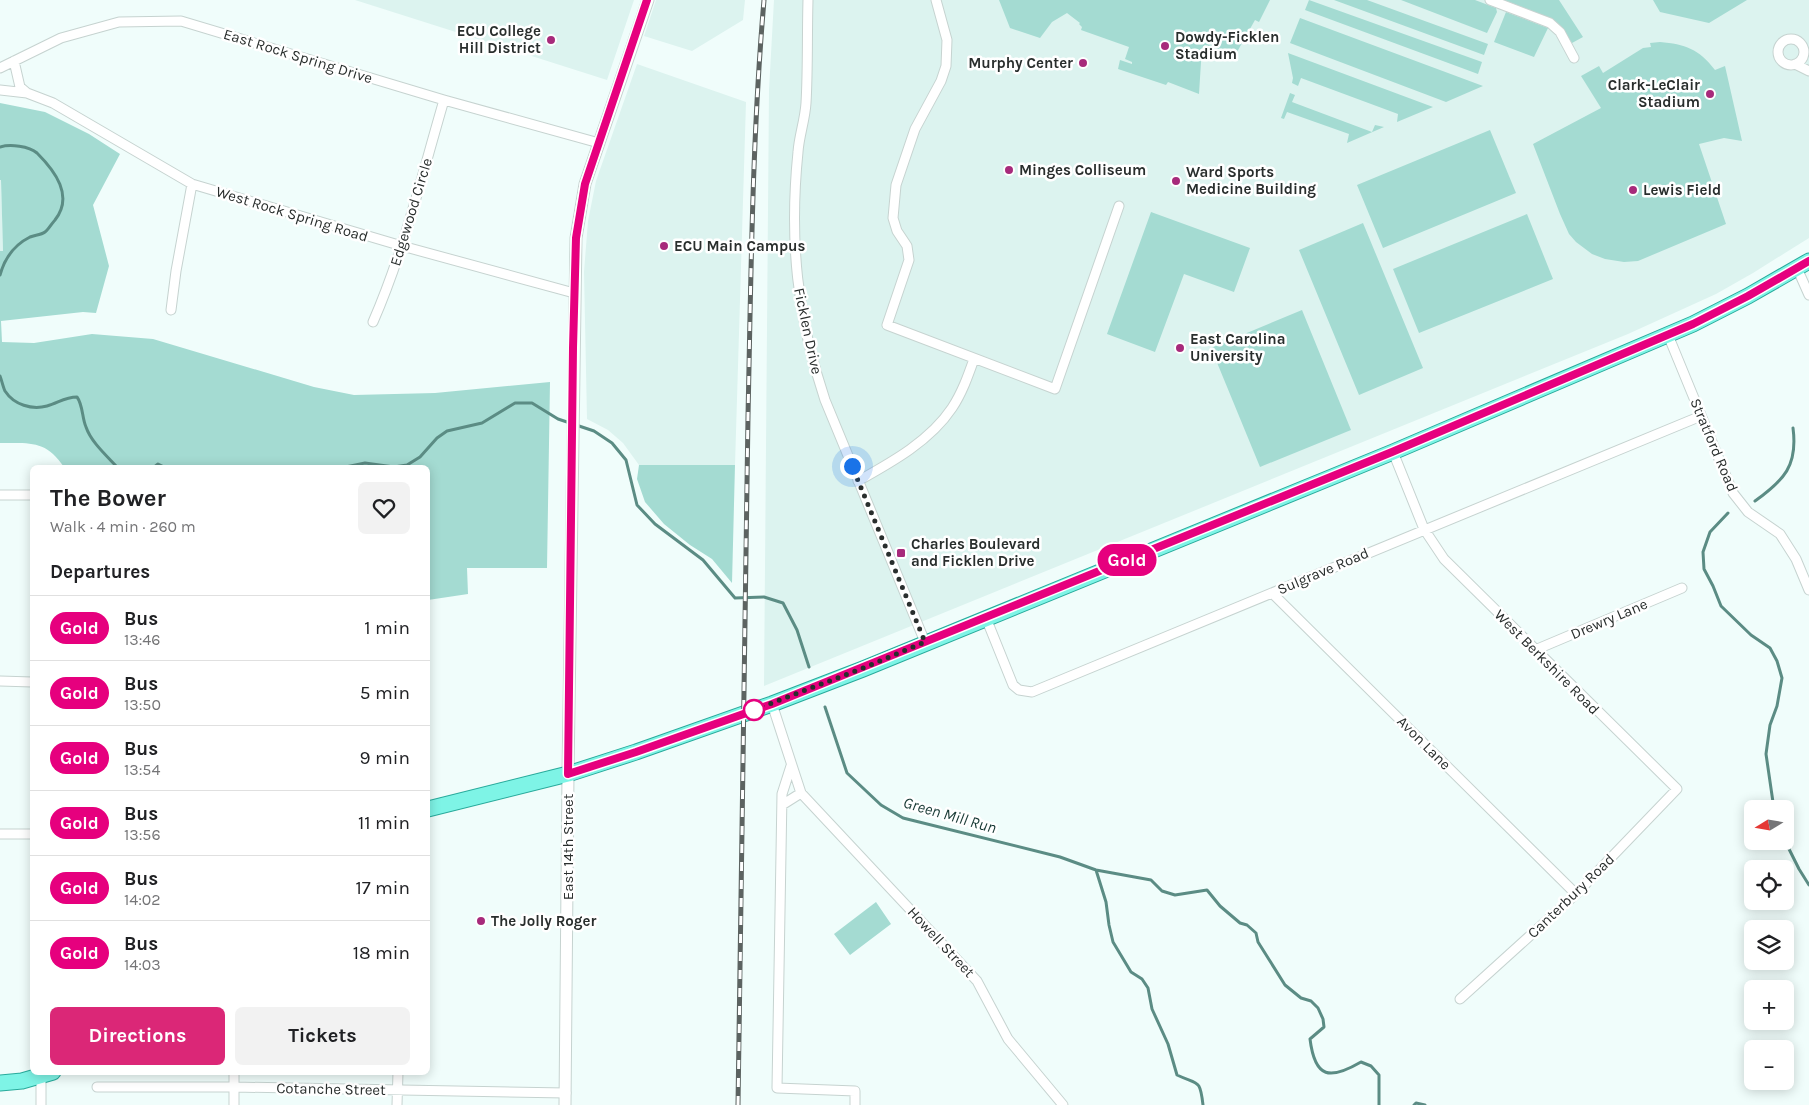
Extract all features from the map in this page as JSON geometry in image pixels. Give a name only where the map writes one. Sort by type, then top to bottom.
[{"type":"main road","points":[[430,808],[568,774],[772,704],[1392,452],[1668,335],[1728,307],[1803,264]]},
{"type":"main road","points":[[0,1083],[22,1081],[47,1075]]},
{"type":"street","name":"East 14th Street","points":[[566,1099],[572,404],[576,238],[585,184],[648,0]]},
{"type":"street","name":"Ficklen Drive","points":[[808,0],[806,104],[798,152],[794,249],[802,315],[813,363],[825,400],[925,642]]},
{"type":"street","points":[[936,0],[947,40],[946,66],[941,81],[915,129],[898,176],[893,205],[893,218],[897,231],[906,246],[909,260],[887,325],[1055,389],[1119,206]]},
{"type":"street","points":[[1490,0],[1550,23],[1560,32],[1574,58]]},
{"type":"street","name":"East Rock Spring Drive","points":[[0,68],[61,38],[119,22],[182,20],[444,100],[599,144]]},
{"type":"street","points":[[1804,48],[1805,52],[1802,60],[1795,64],[1788,65],[1778,53],[1780,45],[1791,39],[1799,41],[1804,48],[1809,57]]},
{"type":"street","points":[[14,61],[20,87],[28,93]]},
{"type":"street","points":[[1795,64],[1809,71]]},
{"type":"street","name":"West Rock Spring Road","points":[[0,90],[28,93],[53,103],[192,184],[402,246],[574,293]]},
{"type":"street","name":"Edgewood Circle","points":[[373,322],[386,293],[402,246],[444,100]]},
{"type":"street","points":[[171,310],[192,184]]},
{"type":"street","points":[[1803,264],[1809,296]]},
{"type":"street","name":"Stratford Road","points":[[1668,335],[1733,493],[1748,512],[1780,534],[1796,559],[1809,590]]},
{"type":"street","points":[[858,481],[901,456],[937,425],[952,408],[959,396],[974,359]]},
{"type":"street","name":"Sulgrave Road","points":[[986,618],[1012,685],[1019,690],[1032,692],[1701,416]]},
{"type":"street","name":"West Berkshire Road","points":[[1392,452],[1424,529],[1444,560],[1677,789]]},
{"type":"street","points":[[0,495],[30,495]]},
{"type":"street","name":"Drewry Lane","points":[[1535,650],[1682,588]]},
{"type":"street","name":"Avon Lane","points":[[1272,593],[1576,894]]},
{"type":"street","points":[[0,681],[30,682]]},
{"type":"street","name":"Howell Street","points":[[772,704],[800,794],[977,981],[1008,1039],[1064,1105]]},
{"type":"street","points":[[791,766],[782,794],[777,1088],[855,1090],[855,1105]]},
{"type":"street","name":"Canterbury Road","points":[[1460,999],[1576,894],[1677,789]]},
{"type":"street","points":[[782,805],[800,794]]},
{"type":"street","points":[[0,834],[30,834]]},
{"type":"street","points":[[41,1105],[47,1075]]},
{"type":"street","points":[[234,1075],[234,1105]]},
{"type":"street","points":[[397,1105],[398,1075]]},
{"type":"street","name":"Cotanche Street","points":[[97,1087],[234,1086],[397,1090],[566,1099]]},
{"type":"shaded area","name":"ECU College Hill District","points":[[355,0],[634,0],[607,80]]},
{"type":"shaded area","points":[[656,0],[745,0],[743,20],[692,51],[644,36]]},
{"type":"shaded area","name":"East Carolina University","points":[[774,0],[1809,0],[1809,238],[1716,294],[1628,334],[764,686],[769,90]]},
{"type":"shaded area","name":"ECU Main Campus","points":[[637,64],[746,102],[735,465],[639,465],[623,443],[608,430],[587,419],[584,272],[588,221],[596,181]]},
{"type":"shaded area","points":[[1,180],[3,251],[0,251]]},
{"type":"green space","name":"Dowdy-Ficklen Stadium","points":[[999,0],[1270,0],[1259,22],[1255,20],[1237,52],[1230,48],[1223,59],[1205,45],[1198,52],[1201,62],[1199,94],[1168,82],[1166,85],[1118,69],[1120,60],[1132,64],[1132,62],[1125,59],[1129,47],[1081,30],[1080,23],[1067,13],[1052,22],[1040,38],[1010,28]]},
{"type":"green space","points":[[1309,0],[1482,62],[1478,74],[1305,10]]},
{"type":"green space","points":[[1334,0],[1367,0],[1488,44],[1484,55]]},
{"type":"green space","points":[[1401,0],[1475,0],[1496,8],[1497,12],[1487,33]]},
{"type":"green space","points":[[1504,0],[1559,0],[1583,37],[1572,43],[1553,19]]},
{"type":"green space","points":[[1653,0],[1747,0],[1709,23],[1660,12]]},
{"type":"green space","points":[[1506,12],[1548,28],[1534,57],[1494,42]]},
{"type":"green space","points":[[1300,18],[1483,86],[1446,102],[1290,43]]},
{"type":"green space","name":"Lewis Field","points":[[1650,43],[1677,44],[1697,52],[1715,70],[1725,66],[1742,141],[1724,138],[1699,144],[1726,224],[1638,261],[1624,262],[1605,259],[1592,254],[1569,234],[1533,144],[1601,108],[1581,76],[1599,66],[1603,73],[1643,48],[1651,47]]},
{"type":"green space","points":[[1288,53],[1433,107],[1397,122],[1398,114],[1301,78],[1298,86],[1292,83],[1293,78]]},
{"type":"green space","points":[[1290,93],[1295,95],[1292,102],[1372,132],[1375,125],[1384,127],[1347,143],[1349,134],[1287,112],[1284,119],[1281,118]]},
{"type":"green space","points":[[0,103],[45,112],[89,134],[120,154],[93,205],[109,266],[96,313],[83,312],[1,321],[2,342],[34,343],[92,334],[153,339],[314,387],[354,395],[435,393],[550,382],[547,568],[467,568],[468,594],[430,600],[430,465],[62,465],[51,452],[36,445],[29,443],[0,443],[0,251],[3,251],[0,180]]},
{"type":"green space","points":[[1490,130],[1516,193],[1383,248],[1357,185]]},
{"type":"green space","points":[[1151,212],[1250,248],[1234,292],[1184,274],[1155,352],[1107,334]]},
{"type":"green space","points":[[1527,214],[1553,279],[1419,333],[1393,269]]},
{"type":"green space","points":[[1363,223],[1423,368],[1359,395],[1299,250]]},
{"type":"green space","points":[[1302,310],[1351,430],[1260,467],[1211,348]]},
{"type":"green space","points":[[639,465],[735,465],[732,583],[712,559],[690,545],[664,524],[645,502],[637,479]]},
{"type":"green space","points":[[876,902],[891,924],[850,955],[834,934]]},
{"type":"waterway","name":"Green Mill Run","points":[[0,147],[19,146],[37,153],[56,176],[60,184],[63,202],[55,220],[46,231],[24,240],[11,252],[0,275]]},
{"type":"waterway","name":"Green Mill Run","points":[[0,376],[4,389],[9,396],[18,403],[29,407],[51,405],[77,397],[88,433],[115,465]]},
{"type":"waterway","name":"Green Mill Run","points":[[407,465],[420,457],[437,438],[447,431],[482,423],[515,403],[532,403],[558,419],[594,431],[612,443],[626,460],[637,505],[655,524],[703,560],[735,598],[764,597],[783,603],[797,630],[809,667]]},
{"type":"waterway","points":[[1755,501],[1774,486],[1787,471],[1793,452],[1793,428]]},
{"type":"waterway","name":"Green Mill Run","points":[[355,465],[365,463],[380,465]]},
{"type":"waterway","points":[[1728,513],[1710,532],[1703,552],[1704,569],[1721,606],[1751,635],[1770,648],[1777,661],[1782,678],[1777,706],[1770,725],[1766,754],[1773,800]]},
{"type":"waterway","name":"Green Mill Run","points":[[825,707],[847,773],[881,805],[903,818],[1060,857],[1096,870],[1151,880],[1162,891],[1175,895],[1207,890],[1220,906],[1240,923],[1247,925],[1256,933],[1258,942],[1285,985],[1301,998],[1311,1001],[1318,1008],[1324,1027],[1310,1039],[1312,1052],[1320,1069],[1333,1073],[1341,1072],[1361,1062],[1371,1066],[1379,1075],[1379,1105]]},
{"type":"waterway","points":[[1790,850],[1809,885]]},
{"type":"waterway","name":"Green Mill Run","points":[[1096,870],[1106,902],[1113,942],[1131,972],[1142,979],[1148,988],[1152,1009],[1168,1044],[1177,1075],[1199,1086],[1203,1105]]},
{"type":"waterway","name":"Green Mill Run","points":[[1414,1105],[1416,1103],[1425,1105]]},
{"type":"railway","points":[[738,1105],[751,260],[754,156],[764,0]]},
{"type":"bus line","name":"Gold","points":[[647,0],[585,184],[576,238],[568,774],[772,704],[1392,452],[1693,324],[1748,296],[1809,261]]},
{"type":"place","name":"ECU College Hill District","points":[[551,40]]},
{"type":"place","name":"Dowdy-Ficklen Stadium","points":[[1165,46]]},
{"type":"place","name":"Murphy Center","points":[[1083,63]]},
{"type":"place","name":"Clark-LeClair Stadium","points":[[1710,94]]},
{"type":"place","name":"Minges Colliseum","points":[[1009,170]]},
{"type":"place","name":"Ward Sports Medicine Building","points":[[1176,181]]},
{"type":"place","name":"Lewis Field","points":[[1633,190]]},
{"type":"place","name":"ECU Main Campus","points":[[664,246]]},
{"type":"place","name":"East Carolina University","points":[[1180,348]]},
{"type":"place","name":"Charles Boulevard and Ficklen Drive","points":[[901,553]]},
{"type":"place","name":"The Jolly Roger","points":[[481,921]]},
{"type":"route","points":[[754,710],[925,642],[852,466]]}]
